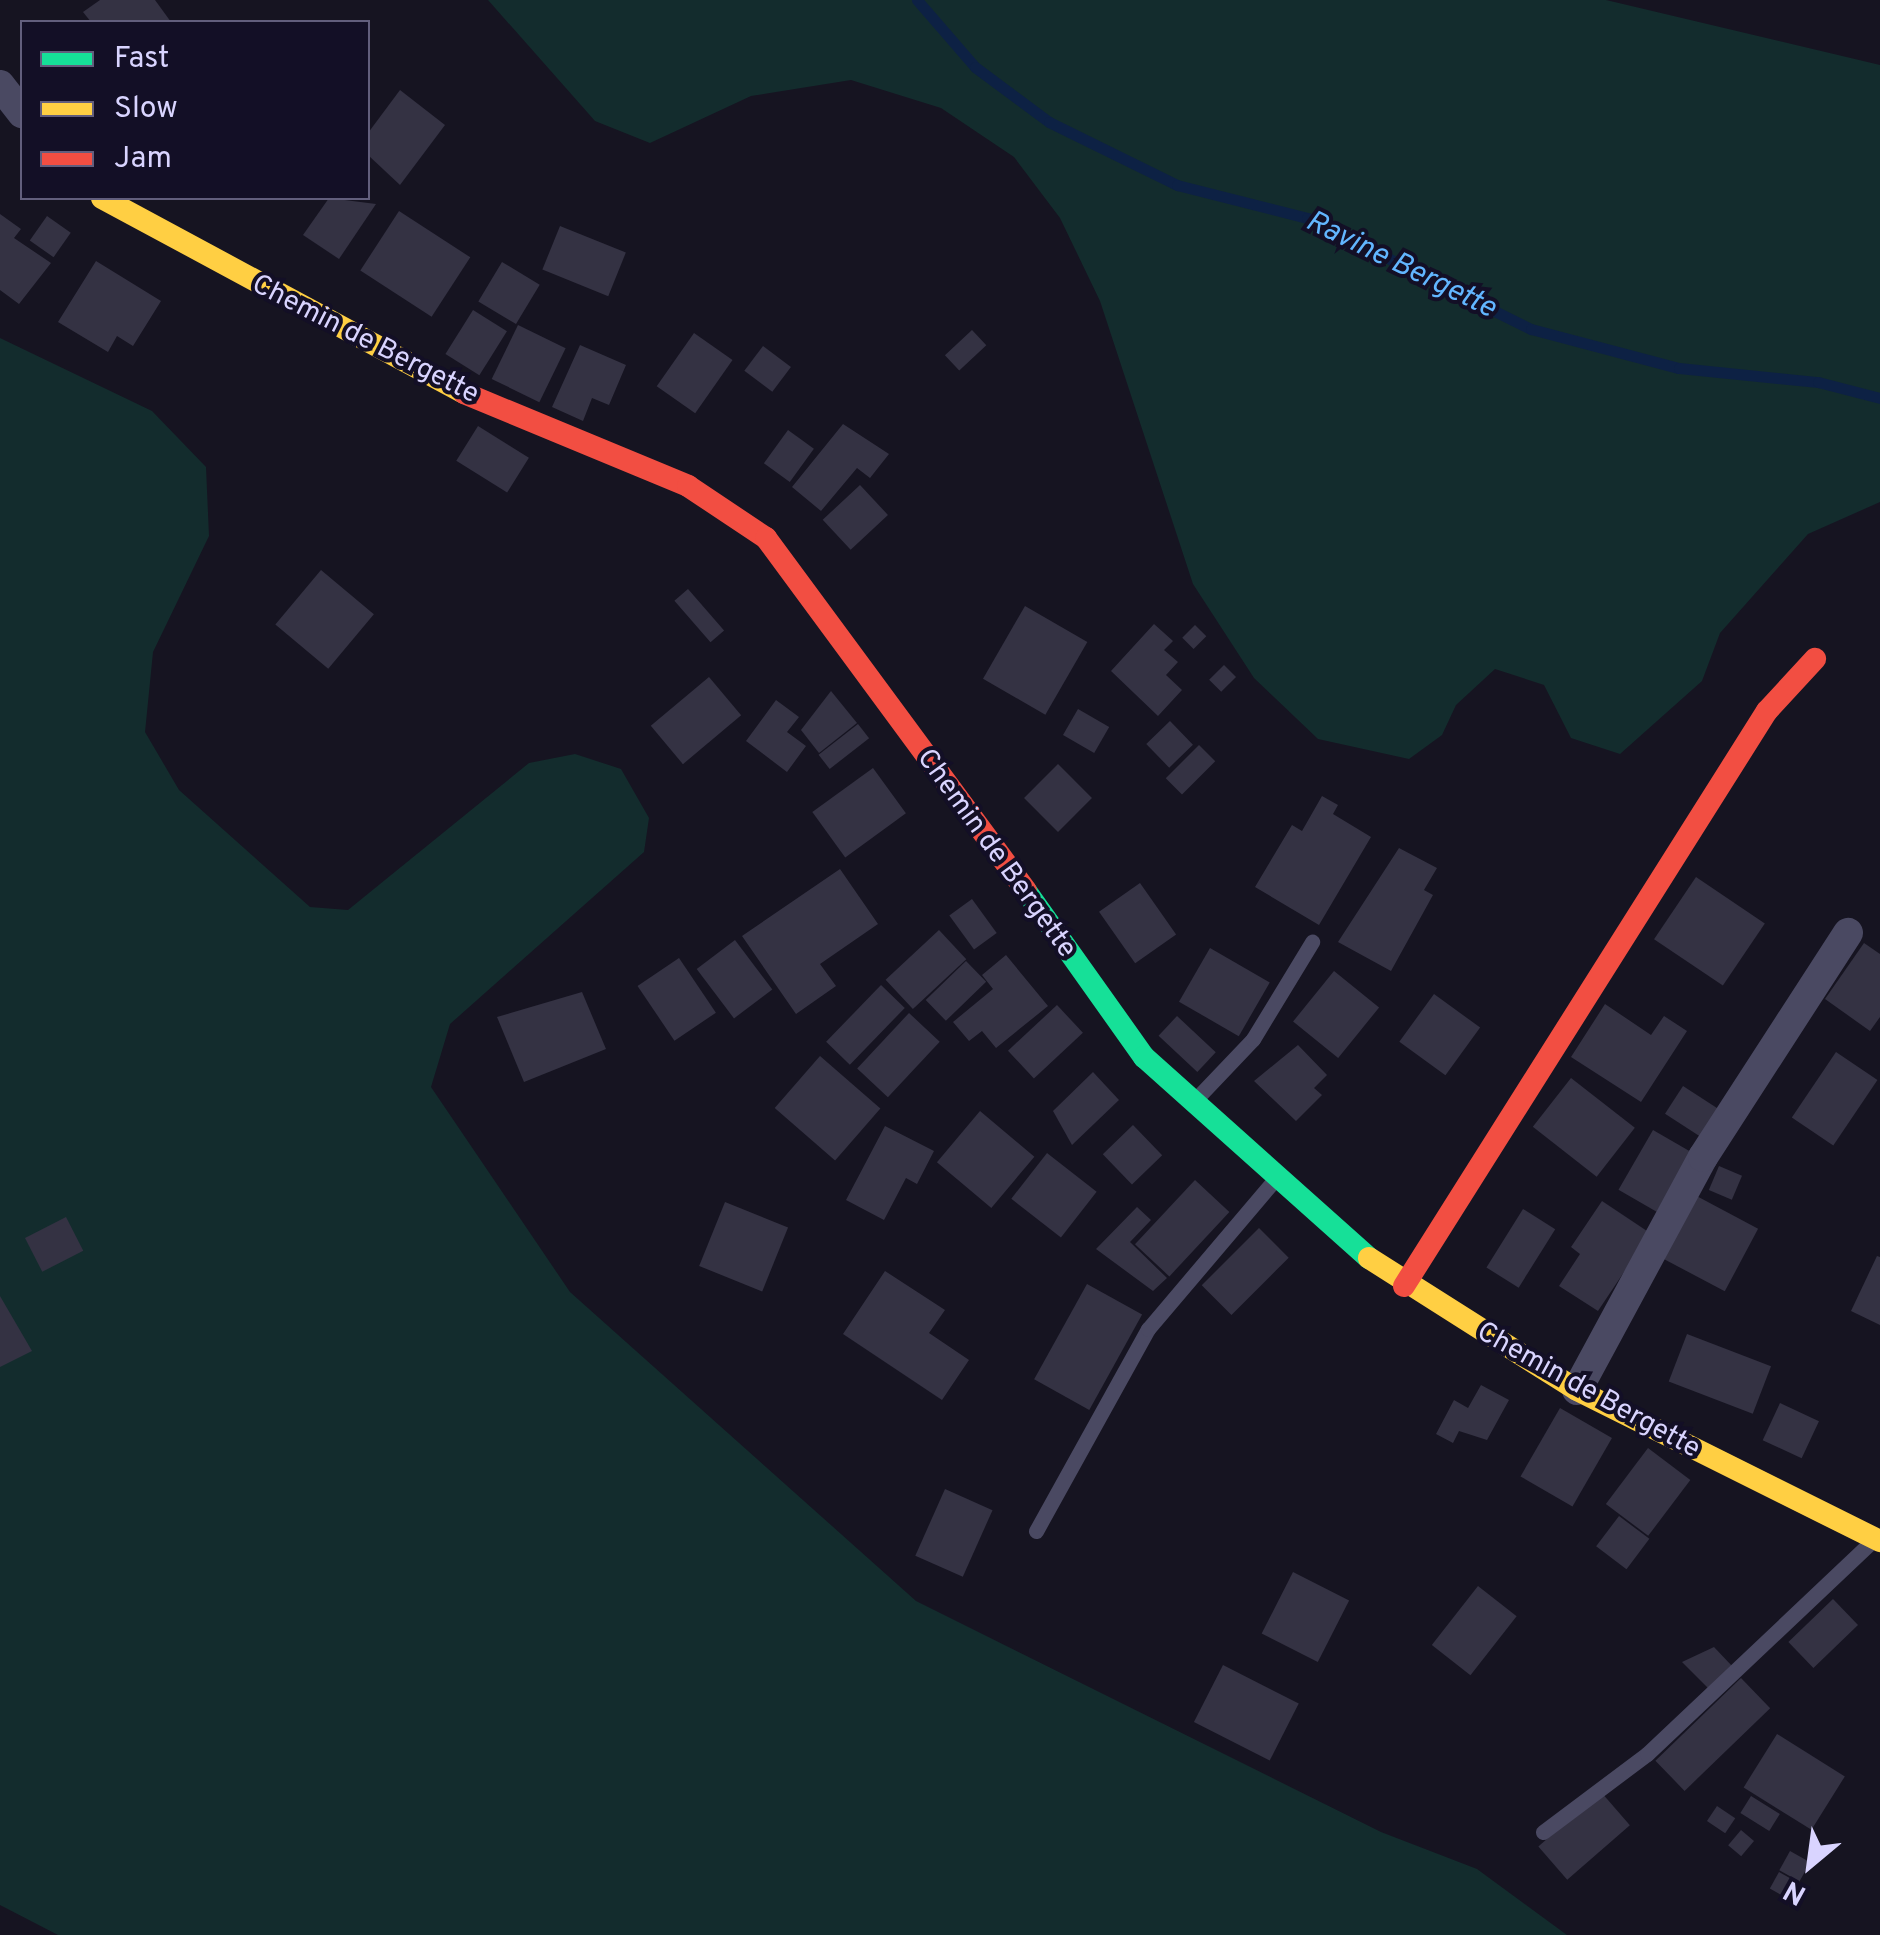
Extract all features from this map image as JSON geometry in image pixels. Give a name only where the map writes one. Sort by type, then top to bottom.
[{"type":"street","points":[[0,84],[20,110]]},
{"type":"street","name":"Chemin de Bergette","points":[[106,200],[427,378],[688,486],[766,538],[809,584],[1144,1057],[1274,1182],[1404,1286],[1578,1390],[1878,1540]]},
{"type":"street","points":[[1404,1286],[1756,727],[1815,659]]},
{"type":"street","points":[[1578,1390],[1703,1157],[1848,933]]},
{"type":"lane","points":[[1192,1104],[1254,1038],[1312,942]]},
{"type":"lane","points":[[1036,1531],[1148,1329],[1274,1182]]},
{"type":"lane","points":[[1544,1832],[1647,1754],[1878,1540]]},
{"type":"green space","points":[[488,0],[1606,0],[1880,65],[1880,502],[1808,534],[1720,633],[1702,681],[1620,754],[1571,738],[1544,685],[1495,669],[1456,705],[1442,735],[1409,759],[1318,739],[1254,678],[1193,584],[1100,301],[1060,218],[1014,157],[941,108],[851,80],[751,96],[650,143],[595,121]]},
{"type":"green space","points":[[0,338],[152,411],[206,467],[209,536],[153,652],[145,732],[179,790],[310,907],[348,910],[529,763],[575,754],[621,769],[649,818],[644,852],[450,1024],[431,1087],[570,1292],[916,1601],[1381,1832],[1477,1869],[1567,1935],[58,1935],[0,1905]]},
{"type":"building","points":[[100,0],[155,0],[170,20],[89,20],[83,12]]},
{"type":"building","points":[[400,90],[445,125],[400,185],[370,157],[370,130]]},
{"type":"building","points":[[328,200],[376,204],[339,259],[303,235]]},
{"type":"building","points":[[399,211],[470,257],[432,317],[360,271]]},
{"type":"building","points":[[0,214],[21,229],[14,238],[51,263],[19,304],[0,290]]},
{"type":"building","points":[[47,216],[71,233],[54,257],[30,241]]},
{"type":"building","points":[[560,226],[626,253],[608,296],[542,270]]},
{"type":"building","points":[[96,261],[161,301],[133,346],[117,336],[108,352],[58,322]]},
{"type":"building","points":[[502,262],[540,285],[516,324],[478,301]]},
{"type":"building","points":[[473,310],[507,331],[479,375],[445,354]]},
{"type":"building","points":[[518,325],[566,348],[539,402],[492,379]]},
{"type":"building","points":[[972,330],[986,345],[959,371],[945,355]]},
{"type":"building","points":[[694,333],[733,360],[695,413],[657,386]]},
{"type":"building","points":[[580,345],[626,365],[609,405],[592,398],[583,421],[552,407]]},
{"type":"building","points":[[763,346],[791,367],[772,392],[744,371]]},
{"type":"building","points":[[843,424],[889,454],[870,478],[857,468],[821,511],[792,487]]},
{"type":"building","points":[[478,426],[529,458],[507,493],[456,461]]},
{"type":"building","points":[[788,430],[814,449],[790,482],[764,463]]},
{"type":"building","points":[[860,485],[888,515],[851,550],[823,520]]},
{"type":"building","points":[[321,570],[374,614],[328,669],[275,624]]},
{"type":"building","points":[[688,589],[724,631],[710,642],[674,601]]},
{"type":"building","points":[[1025,606],[1087,642],[1045,715],[983,679]]},
{"type":"building","points":[[1154,624],[1173,641],[1164,650],[1178,662],[1166,675],[1182,690],[1158,716],[1111,671]]},
{"type":"building","points":[[1195,625],[1206,636],[1194,649],[1182,638]]},
{"type":"building","points":[[1224,665],[1236,677],[1221,692],[1209,680]]},
{"type":"building","points":[[709,677],[741,715],[683,764],[651,726]]},
{"type":"building","points":[[831,691],[857,723],[819,753],[801,730]]},
{"type":"building","points":[[776,700],[799,717],[787,732],[806,746],[787,772],[746,741]]},
{"type":"building","points":[[1078,709],[1109,727],[1094,753],[1063,735]]},
{"type":"building","points":[[1170,721],[1193,745],[1169,768],[1146,744]]},
{"type":"building","points":[[858,724],[869,738],[830,769],[819,755]]},
{"type":"building","points":[[1199,745],[1215,761],[1182,794],[1166,778]]},
{"type":"building","points":[[1058,764],[1092,798],[1058,832],[1024,798]]},
{"type":"building","points":[[873,768],[906,813],[845,857],[812,812]]},
{"type":"building","points":[[1322,796],[1338,805],[1333,814],[1371,837],[1319,925],[1255,887],[1292,825],[1302,831]]},
{"type":"building","points":[[1399,848],[1437,868],[1424,890],[1433,895],[1391,971],[1338,942]]},
{"type":"building","points":[[840,869],[878,924],[820,964],[836,986],[796,1014],[742,936]]},
{"type":"building","points":[[1696,877],[1765,923],[1723,986],[1654,939]]},
{"type":"building","points":[[1140,883],[1176,935],[1135,963],[1099,912]]},
{"type":"building","points":[[972,899],[997,933],[974,949],[949,915]]},
{"type":"building","points":[[939,930],[966,959],[913,1009],[886,980]]},
{"type":"building","points":[[735,940],[772,990],[734,1018],[697,969]]},
{"type":"building","points":[[1864,943],[1880,954],[1880,1017],[1870,1031],[1825,999]]},
{"type":"building","points":[[1210,948],[1270,982],[1239,1036],[1179,1002]]},
{"type":"building","points":[[1006,955],[1048,1006],[996,1048],[982,1031],[969,1041],[953,1022],[993,989],[982,975]]},
{"type":"building","points":[[679,958],[716,1013],[674,1041],[638,986]]},
{"type":"building","points":[[966,961],[986,982],[946,1021],[926,1000]]},
{"type":"building","points":[[1334,971],[1379,1008],[1338,1058],[1293,1022]]},
{"type":"building","points":[[881,985],[905,1008],[850,1065],[826,1042]]},
{"type":"building","points":[[582,992],[606,1049],[524,1082],[497,1017]]},
{"type":"building","points":[[1434,994],[1480,1028],[1445,1075],[1399,1042]]},
{"type":"building","points":[[1605,1004],[1651,1035],[1664,1016],[1687,1031],[1641,1102],[1571,1057]]},
{"type":"building","points":[[1057,1005],[1083,1033],[1034,1078],[1008,1051]]},
{"type":"building","points":[[909,1013],[940,1042],[888,1097],[857,1069]]},
{"type":"building","points":[[1177,1016],[1216,1052],[1197,1072],[1159,1036]]},
{"type":"building","points":[[1298,1045],[1327,1075],[1314,1088],[1322,1095],[1296,1121],[1254,1081]]},
{"type":"building","points":[[1836,1052],[1877,1080],[1833,1145],[1792,1117]]},
{"type":"building","points":[[820,1056],[880,1108],[835,1161],[775,1108]]},
{"type":"building","points":[[1093,1072],[1119,1100],[1072,1145],[1053,1111]]},
{"type":"building","points":[[1571,1078],[1635,1128],[1597,1177],[1533,1127]]},
{"type":"building","points":[[1683,1086],[1722,1111],[1704,1139],[1665,1114]]},
{"type":"building","points":[[980,1111],[1034,1157],[991,1208],[937,1162]]},
{"type":"building","points":[[1133,1125],[1162,1155],[1132,1184],[1103,1154]]},
{"type":"building","points":[[885,1126],[934,1151],[917,1184],[906,1178],[884,1220],[846,1200]]},
{"type":"building","points":[[1653,1130],[1691,1152],[1657,1212],[1618,1190]]},
{"type":"building","points":[[1047,1153],[1097,1192],[1061,1237],[1011,1199]]},
{"type":"building","points":[[1719,1166],[1742,1176],[1732,1200],[1709,1190]]},
{"type":"building","points":[[1195,1180],[1229,1212],[1169,1276],[1135,1244]]},
{"type":"building","points":[[1691,1193],[1758,1229],[1725,1291],[1658,1256]]},
{"type":"building","points":[[1602,1201],[1650,1233],[1598,1311],[1559,1286],[1580,1254],[1571,1247]]},
{"type":"building","points":[[725,1202],[788,1227],[762,1291],[699,1266]]},
{"type":"building","points":[[1137,1207],[1151,1220],[1130,1242],[1167,1278],[1153,1291],[1096,1249]]},
{"type":"building","points":[[1523,1209],[1555,1229],[1519,1288],[1486,1268]]},
{"type":"building","points":[[66,1217],[83,1251],[42,1272],[25,1238]]},
{"type":"building","points":[[1259,1228],[1289,1258],[1231,1315],[1202,1285]]},
{"type":"building","points":[[1877,1256],[1880,1257],[1880,1325],[1851,1311]]},
{"type":"building","points":[[885,1271],[945,1310],[929,1333],[969,1360],[942,1400],[843,1334]]},
{"type":"building","points":[[1087,1284],[1142,1315],[1089,1410],[1034,1379]]},
{"type":"building","points":[[0,1296],[32,1351],[0,1367]]},
{"type":"building","points":[[1687,1334],[1771,1366],[1753,1414],[1669,1382]]},
{"type":"building","points":[[1481,1385],[1509,1400],[1487,1440],[1459,1431],[1453,1443],[1436,1434],[1454,1400],[1468,1408]]},
{"type":"building","points":[[1780,1403],[1819,1421],[1802,1458],[1763,1440]]},
{"type":"building","points":[[1560,1408],[1612,1438],[1572,1506],[1520,1476]]},
{"type":"building","points":[[1648,1448],[1690,1480],[1648,1536],[1606,1504]]},
{"type":"building","points":[[945,1489],[993,1510],[963,1577],[915,1556]]},
{"type":"building","points":[[1619,1516],[1649,1539],[1626,1569],[1596,1546]]},
{"type":"building","points":[[1293,1572],[1349,1601],[1318,1662],[1262,1633]]},
{"type":"building","points":[[1478,1586],[1517,1616],[1470,1675],[1432,1645]]},
{"type":"building","points":[[1833,1599],[1858,1625],[1813,1668],[1788,1642]]},
{"type":"building","points":[[1714,1647],[1732,1666],[1709,1689],[1682,1662]]},
{"type":"building","points":[[1223,1665],[1299,1704],[1270,1761],[1194,1722]]},
{"type":"building","points":[[1741,1678],[1770,1708],[1685,1791],[1655,1761]]},
{"type":"building","points":[[1777,1734],[1845,1776],[1811,1830],[1744,1787]]},
{"type":"building","points":[[1601,1792],[1630,1825],[1567,1880],[1538,1846]]},
{"type":"building","points":[[1751,1796],[1780,1814],[1769,1831],[1740,1813]]},
{"type":"building","points":[[1717,1806],[1735,1818],[1725,1833],[1707,1821]]},
{"type":"building","points":[[1741,1830],[1754,1841],[1741,1856],[1728,1845]]},
{"type":"building","points":[[1790,1851],[1810,1862],[1799,1881],[1779,1870]]},
{"type":"building","points":[[1779,1872],[1799,1883],[1790,1900],[1770,1889]]},
{"type":"waterway","name":"Ravine Bergette","points":[[917,0],[975,67],[1049,122],[1177,185],[1307,218],[1531,329],[1679,368],[1818,382],[1880,398]]},
{"type":"traffic: fast","points":[[1026,891],[1144,1057],[1369,1258]]},
{"type":"traffic: slow","points":[[106,200],[464,393]]},
{"type":"traffic: slow","points":[[1369,1258],[1577,1390],[1880,1541]]},
{"type":"traffic: jam","points":[[464,393],[688,486],[766,538],[1026,891]]},
{"type":"traffic: jam","points":[[1404,1286],[1767,711],[1815,659]]}]
